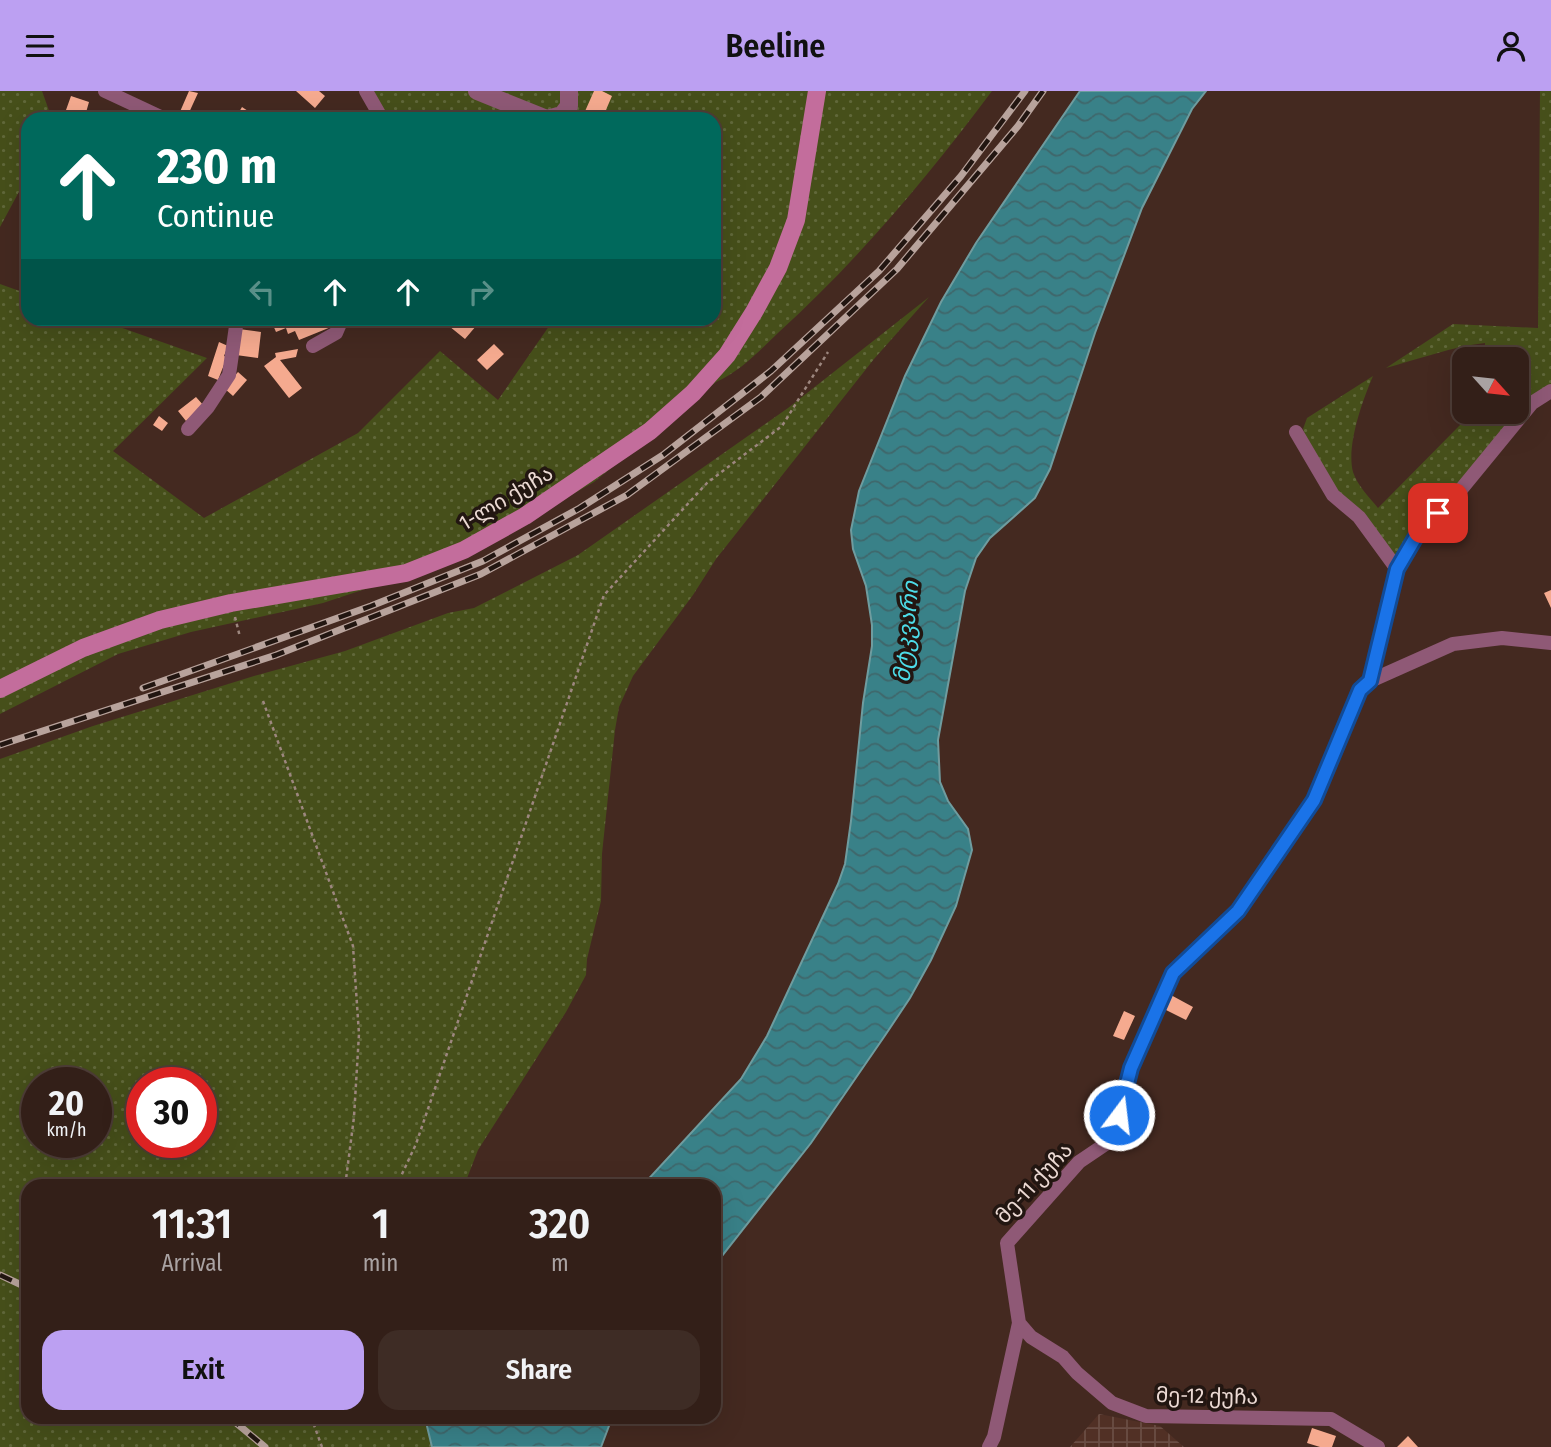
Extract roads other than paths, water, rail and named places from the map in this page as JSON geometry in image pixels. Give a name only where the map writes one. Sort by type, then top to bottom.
[{"type":"main road","name":"1-ლი ქუჩა","points":[[0,689],[83,647],[160,621],[231,603],[406,573],[464,550],[525,516],[650,431],[693,393],[727,355],[778,268],[796,220],[817,91]]},
{"type":"street","points":[[105,91],[150,112]]},
{"type":"street","points":[[366,91],[378,112]]},
{"type":"street","points":[[477,91],[531,112]]},
{"type":"street","points":[[564,112],[569,106],[569,91]]},
{"type":"street","points":[[188,429],[208,407],[229,375],[236,326]]},
{"type":"street","points":[[313,346],[336,333],[339,326]]},
{"type":"street","points":[[1365,685],[1397,569],[1421,528],[1454,498],[1532,403],[1551,391]]},
{"type":"street","points":[[1296,432],[1333,495],[1359,517],[1397,569]]},
{"type":"street","points":[[1365,685],[1453,644],[1502,638],[1551,643]]},
{"type":"street","name":"მე-11 ქუჩა","points":[[989,1447],[994,1437],[1019,1323],[1007,1243],[1079,1162],[1113,1139],[1131,1068],[1173,973],[1238,911],[1314,800],[1365,685]]},
{"type":"street","name":"მე-12 ქუჩა","points":[[1019,1323],[1031,1337],[1063,1357],[1112,1403],[1146,1416],[1331,1419],[1378,1447]]},
{"type":"water","name":"მტკვარი","points":[[1080,91],[1206,91],[1192,109],[1142,208],[1095,333],[1050,469],[1035,498],[990,538],[976,558],[965,591],[938,740],[940,782],[948,801],[968,829],[972,850],[956,906],[931,960],[886,1034],[811,1143],[721,1257],[721,1179],[648,1179],[741,1079],[767,1036],[845,864],[872,646],[866,586],[853,549],[851,530],[859,491],[905,376],[941,302],[976,243]]},
{"type":"water","points":[[427,1424],[610,1424],[601,1447],[432,1447]]},
{"type":"railway","points":[[143,688],[371,606],[483,561],[580,508],[663,455],[771,371],[879,271],[961,176],[1025,91]]},
{"type":"railway","points":[[0,745],[276,655],[481,574],[627,495],[761,397],[897,269],[1018,126],[1043,91]]},
{"type":"railway","points":[[0,1275],[21,1285]]},
{"type":"railway","points":[[237,1424],[265,1447]]}]
